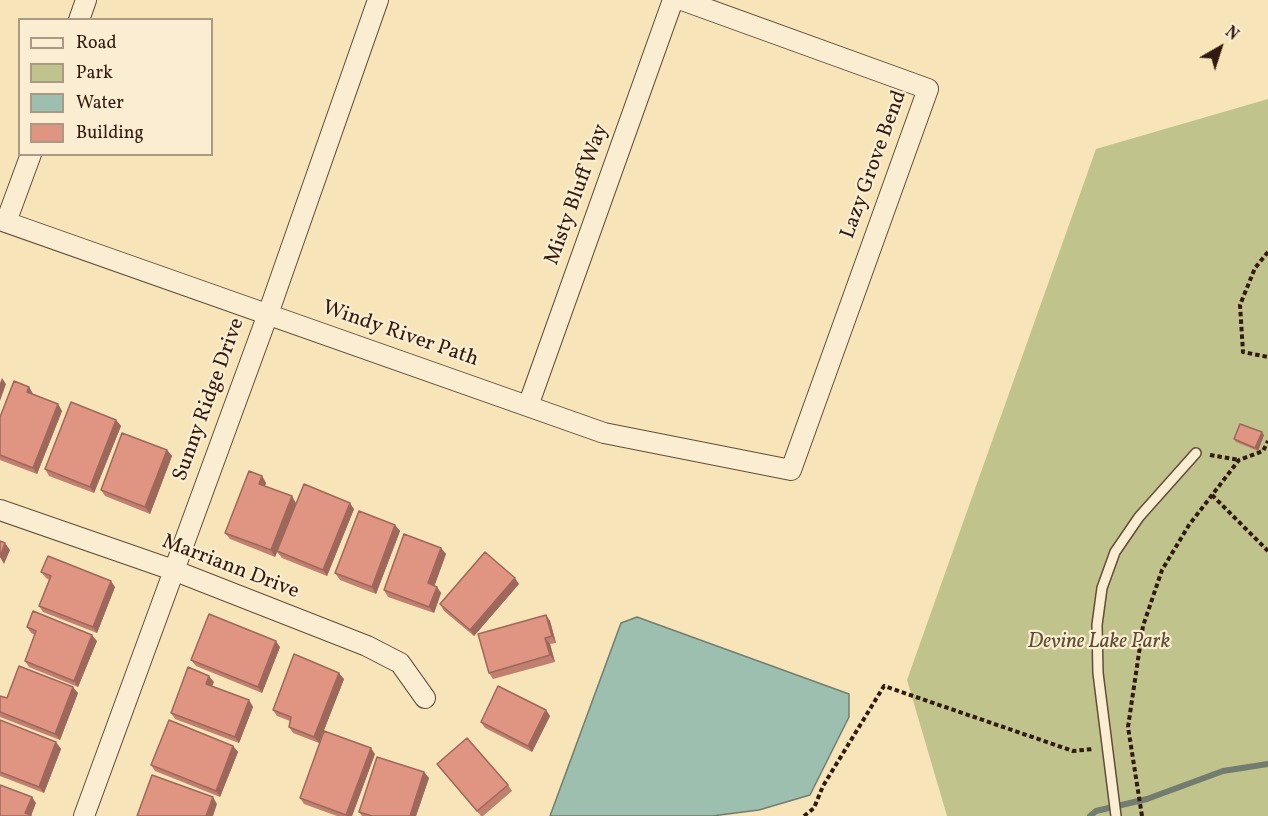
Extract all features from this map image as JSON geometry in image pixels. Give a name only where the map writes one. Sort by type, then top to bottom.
[{"type":"street","points":[[80,18],[86,0]]},
{"type":"street","name":"Sunny Ridge Drive","points":[[84,816],[267,314],[378,0]]},
{"type":"street","name":"Misty Bluff Way","points":[[528,406],[673,0]]},
{"type":"street","name":"Lazy Grove Bend","points":[[682,0],[928,89],[791,470]]},
{"type":"street","points":[[3,221],[30,156]]},
{"type":"street","name":"Windy River Path","points":[[3,221],[604,433],[791,470]]},
{"type":"street","name":"Marriann Drive","points":[[0,510],[173,570],[367,646],[400,663],[425,698]]},
{"type":"lane","points":[[1116,816],[1098,673],[1097,625],[1102,588],[1115,552],[1139,517],[1196,453]]},
{"type":"path","points":[[1268,252],[1255,268],[1240,305],[1243,352],[1268,357]]},
{"type":"path","points":[[1196,453],[1239,460],[1263,451],[1268,441]]},
{"type":"path","points":[[1142,816],[1128,727],[1143,626],[1162,570],[1189,525],[1239,460]]},
{"type":"path","points":[[1212,495],[1268,551]]},
{"type":"path","points":[[804,816],[814,808],[823,786],[884,686],[1073,750],[1106,746]]},
{"type":"green space","name":"Devine Lake Park","points":[[1268,99],[1268,816],[947,816],[907,680],[1096,149]]},
{"type":"water","points":[[637,617],[849,694],[849,717],[810,795],[759,810],[712,816],[550,816],[621,623]]},
{"type":"building","points":[[14,381],[29,387],[27,392],[58,404],[33,468],[0,455],[0,417]]},
{"type":"building","points":[[71,402],[116,420],[90,487],[45,469]]},
{"type":"building","points":[[1240,424],[1262,432],[1255,448],[1234,439]]},
{"type":"building","points":[[122,433],[167,450],[145,507],[101,490]]},
{"type":"building","points":[[249,471],[262,476],[259,484],[292,496],[271,550],[225,533]]},
{"type":"building","points":[[304,484],[350,503],[323,570],[277,551]]},
{"type":"building","points":[[359,511],[395,525],[372,587],[335,573]]},
{"type":"building","points":[[404,534],[441,548],[428,583],[437,587],[429,607],[384,590]]},
{"type":"building","points":[[0,541],[5,543],[0,557]]},
{"type":"building","points":[[485,552],[515,578],[470,630],[440,604]]},
{"type":"building","points":[[48,556],[111,581],[93,627],[39,606],[51,576],[41,572]]},
{"type":"building","points":[[33,611],[92,635],[74,681],[25,661],[36,631],[27,627]]},
{"type":"building","points":[[209,614],[276,641],[258,687],[191,660]]},
{"type":"building","points":[[546,615],[552,636],[545,638],[550,655],[489,673],[478,634]]},
{"type":"building","points":[[294,654],[339,673],[314,737],[289,727],[291,717],[273,710]]},
{"type":"building","points":[[19,666],[73,687],[55,734],[0,712],[0,696],[7,698]]},
{"type":"building","points":[[188,667],[209,676],[206,684],[249,700],[235,737],[171,713]]},
{"type":"building","points":[[498,686],[546,710],[528,746],[481,722]]},
{"type":"building","points":[[0,720],[56,742],[39,787],[0,772]]},
{"type":"building","points":[[169,720],[233,746],[216,791],[151,765]]},
{"type":"building","points":[[324,731],[371,748],[346,815],[300,798]]},
{"type":"building","points":[[467,738],[508,785],[477,811],[437,764]]},
{"type":"building","points":[[377,757],[424,772],[410,816],[372,816],[359,812]]},
{"type":"building","points":[[152,775],[213,797],[206,816],[137,816]]},
{"type":"building","points":[[0,785],[32,797],[25,813],[30,816],[0,816]]},
{"type":"waterway","points":[[1090,816],[1096,811],[1147,799],[1223,771],[1268,764]]}]
